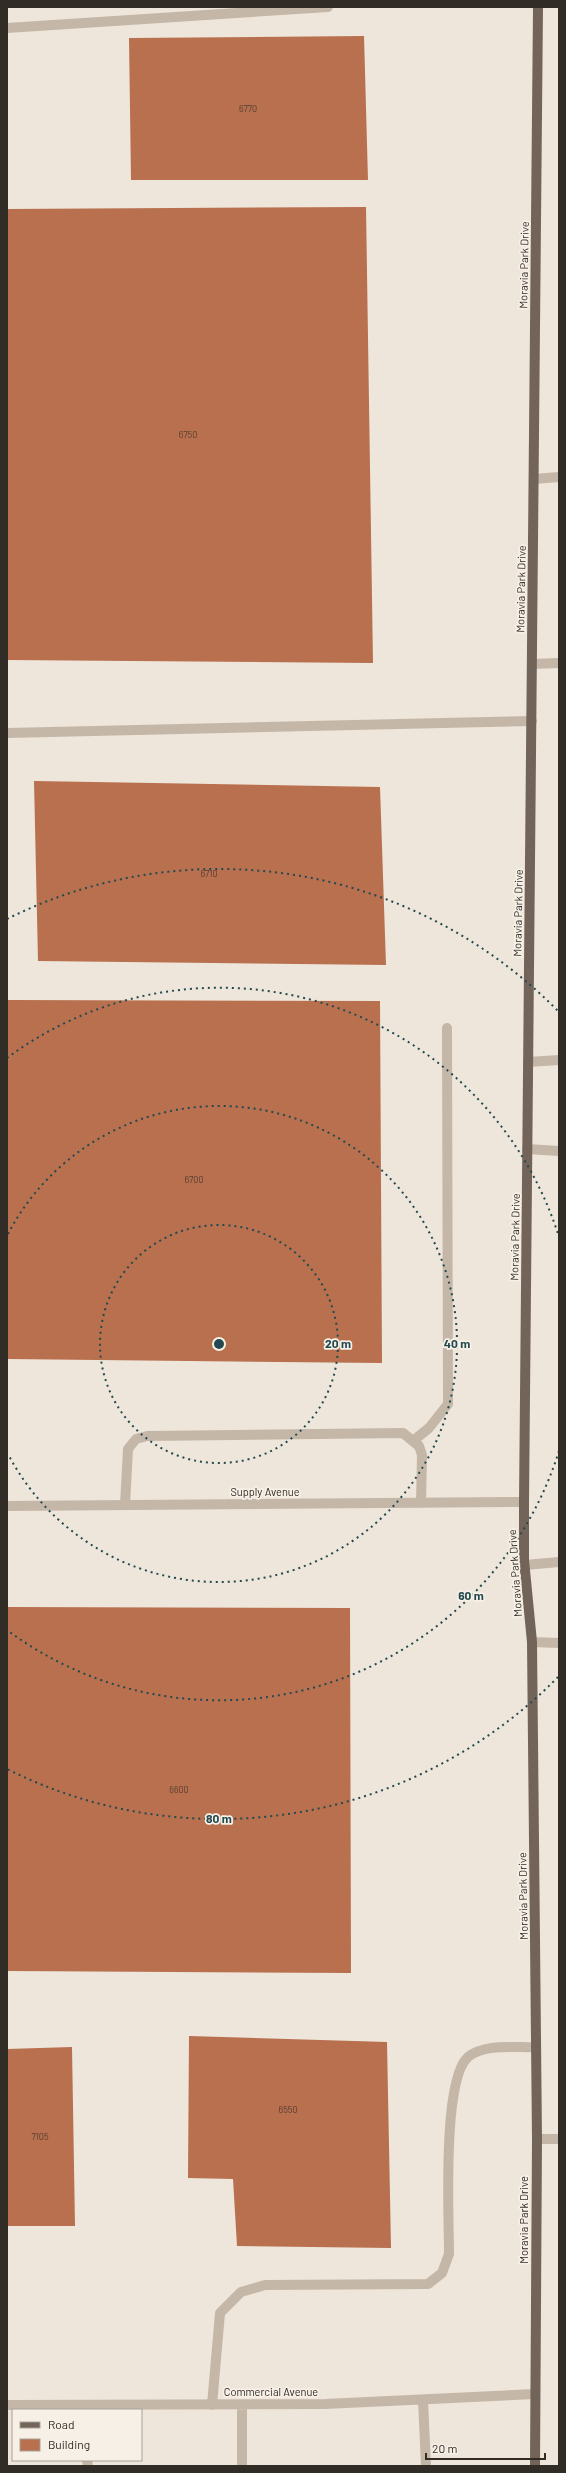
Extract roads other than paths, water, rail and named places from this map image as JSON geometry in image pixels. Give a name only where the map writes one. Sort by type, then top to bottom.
[{"type":"main road","name":"Moravia Park Drive","points":[[535,2466],[537,2139],[532,1642],[525,1565],[524,1502],[538,7]]},
{"type":"street","points":[[7,28],[328,7]]},
{"type":"street","points":[[534,479],[559,477]]},
{"type":"street","points":[[532,664],[559,663]]},
{"type":"street","points":[[7,733],[532,721]]},
{"type":"street","points":[[413,1441],[429,1428],[448,1404],[447,1028]]},
{"type":"street","points":[[528,1062],[559,1060]]},
{"type":"street","points":[[527,1148],[559,1151]]},
{"type":"street","points":[[125,1505],[128,1449],[136,1439],[147,1436],[403,1433],[418,1446],[422,1455],[421,1503]]},
{"type":"street","name":"Supply Avenue","points":[[7,1506],[524,1502]]},
{"type":"street","points":[[525,1565],[559,1562]]},
{"type":"street","points":[[532,1642],[559,1643]]},
{"type":"street","points":[[212,2404],[220,2313],[241,2292],[265,2285],[428,2284],[442,2273],[449,2254],[450,2124],[456,2080],[468,2058],[483,2049],[536,2047]]},
{"type":"street","points":[[537,2139],[559,2139]]},
{"type":"street","name":"Commercial Avenue","points":[[7,2405],[84,2407],[212,2404],[325,2404],[535,2394]]},
{"type":"street","points":[[423,2400],[426,2466]]},
{"type":"street","points":[[242,2404],[242,2466]]}]
